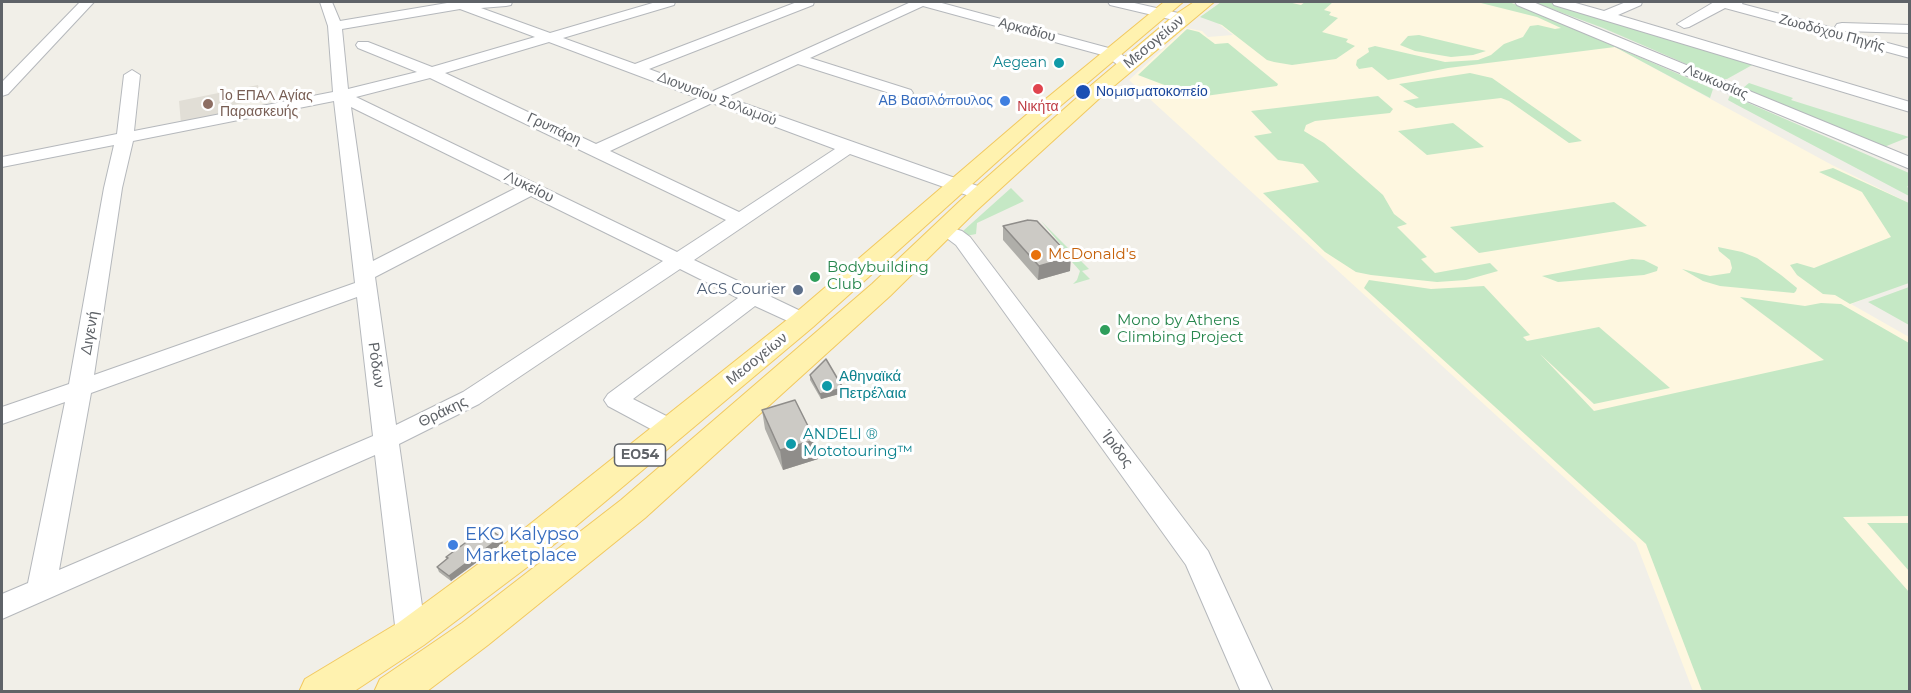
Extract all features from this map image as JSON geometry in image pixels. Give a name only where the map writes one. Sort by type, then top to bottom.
[{"type":"main road","name":"Μεσογείων","points":[[401,689],[475,634],[633,509],[881,290],[942,231],[970,190],[1109,55],[1172,10],[1205,2]]},
{"type":"main road","name":"Μεσογείων","points":[[319,692],[411,634],[513,558],[803,321],[1127,65],[1172,10]]},
{"type":"street","points":[[2,91],[87,2]]},
{"type":"street","points":[[326,2],[335,26],[341,96]]},
{"type":"street","points":[[335,26],[458,3],[506,2]]},
{"type":"street","points":[[2,162],[341,96],[433,73],[669,2]]},
{"type":"street","points":[[635,69],[808,2]]},
{"type":"street","points":[[597,150],[918,2]]},
{"type":"street","name":"Αρκαδίου","points":[[918,2],[1109,55],[1127,65]]},
{"type":"street","points":[[1115,2],[1172,10]]},
{"type":"street","name":"Λευκωσίας","points":[[1522,2],[1739,81],[1910,164]]},
{"type":"street","points":[[1559,2],[1905,107]]},
{"type":"street","points":[[1607,15],[1636,2]]},
{"type":"street","points":[[1684,24],[1728,2]]},
{"type":"street","name":"Ζωοδόχου Πηγής","points":[[1728,2],[1910,54]]},
{"type":"street","name":"Διονυσίου Σολωμού","points":[[458,3],[848,148],[970,190]]},
{"type":"street","points":[[1796,23],[1910,29]]},
{"type":"street","name":"Γρυπάρη","points":[[363,45],[433,73],[741,220]]},
{"type":"street","points":[[797,59],[905,93]]},
{"type":"street","points":[[1739,81],[1765,65]]},
{"type":"street","name":"Διγενή","points":[[41,590],[80,388],[112,188],[125,137],[132,75]]},
{"type":"street","name":"Λυκείου","points":[[341,96],[803,321]]},
{"type":"street","name":"Ρόδων","points":[[341,96],[411,634]]},
{"type":"street","points":[[1888,155],[1910,146]]},
{"type":"street","name":"Θράκης","points":[[2,607],[386,440],[471,398],[681,261],[848,148]]},
{"type":"street","points":[[2,416],[365,280],[531,188]]},
{"type":"street","name":"Ίριδος","points":[[942,231],[963,241],[1198,559],[1257,692]]},
{"type":"street","points":[[671,429],[616,400],[753,297]]},
{"type":"shaded area","points":[[1221,2],[1510,2],[1615,47],[1832,165],[1909,203],[1909,282],[1851,304],[1909,337],[1909,691],[1693,691],[1636,543],[1129,80],[1186,28],[1202,31],[1208,37],[1233,35],[1210,17],[1202,15]]},
{"type":"shaded area","name":"1ο ΕΠΑΛ Αγίας Παρασκευής","points":[[258,85],[261,99],[224,107],[224,115],[181,124],[179,101]]},
{"type":"green space","points":[[1221,2],[1288,2],[1301,5],[1305,2],[1333,2],[1324,10],[1331,12],[1329,15],[1338,18],[1322,32],[1348,39],[1346,42],[1355,46],[1336,59],[1292,65],[1267,60],[1222,25],[1200,17]]},
{"type":"green space","points":[[1477,2],[1509,2],[1533,11],[1713,89],[1710,98],[1615,47],[1448,68],[1388,80],[1372,67],[1359,69],[1356,65],[1357,60],[1369,52],[1368,48],[1375,46],[1445,62],[1478,60],[1491,55],[1504,44],[1523,37],[1530,26],[1561,28],[1537,17]]},
{"type":"green space","points":[[1533,2],[1551,2],[1589,11],[1754,64],[1727,79],[1721,79],[1603,28]]},
{"type":"green space","points":[[1187,29],[1199,32],[1215,44],[1228,43],[1278,84],[1277,86],[1191,98],[1182,97],[1167,86],[1138,75]]},
{"type":"green space","points":[[1419,35],[1486,51],[1451,57],[1415,51],[1400,45],[1408,36]]},
{"type":"green space","points":[[1470,73],[1492,78],[1582,141],[1569,143],[1509,101],[1501,98],[1416,108],[1403,101],[1419,98],[1399,84]]},
{"type":"green space","points":[[1749,83],[1793,98],[1791,100],[1909,137],[1884,147],[1743,88]]},
{"type":"green space","points":[[1730,95],[1909,173],[1907,187],[1909,196],[1728,100]]},
{"type":"green space","points":[[1378,96],[1393,109],[1390,113],[1315,121],[1306,125],[1304,131],[1324,143],[1383,195],[1394,214],[1407,224],[1397,227],[1427,257],[1421,259],[1435,273],[1490,263],[1498,271],[1466,280],[1437,282],[1356,272],[1325,252],[1263,193],[1319,182],[1303,164],[1278,160],[1254,136],[1272,133],[1251,111]]},
{"type":"green space","points":[[1453,123],[1484,147],[1427,155],[1398,131]]},
{"type":"green space","points":[[1833,168],[1909,203],[1909,283],[1850,304],[1835,295],[1823,294],[1797,275],[1790,265],[1797,263],[1814,268],[1891,237],[1862,192],[1819,172]]},
{"type":"green space","points":[[1011,188],[1024,201],[977,223],[976,234],[966,236],[963,231]]},
{"type":"green space","points":[[1614,202],[1647,226],[1479,253],[1450,227]]},
{"type":"green space","points":[[1041,221],[1089,269],[1082,271],[1090,279],[1073,284],[1080,271]]},
{"type":"green space","points":[[1718,247],[1757,258],[1797,288],[1796,291],[1794,293],[1720,286],[1703,281],[1682,269],[1710,276],[1730,273],[1732,268],[1730,260],[1719,251]]},
{"type":"green space","points":[[1632,259],[1644,260],[1658,267],[1657,271],[1644,275],[1558,282],[1542,276]]},
{"type":"green space","points":[[1369,280],[1431,289],[1484,286],[1530,335],[1523,337],[1527,341],[1599,327],[1670,388],[1594,404],[1540,354],[1594,411],[1824,360],[1740,297],[1805,306],[1821,303],[1841,304],[1909,343],[1909,516],[1843,517],[1909,592],[1909,691],[1702,691],[1646,544],[1364,288]]},
{"type":"green space","points":[[1909,287],[1909,325],[1868,302]]},
{"type":"green space","points":[[1867,523],[1909,523],[1909,571]]},
{"type":"building","points":[[1028,220],[1037,221],[1071,257],[1039,266],[1003,226]]},
{"type":"building","name":"Αθηναϊκά Πετρέλαια","points":[[826,359],[843,388],[820,394],[810,375]]},
{"type":"building","points":[[795,400],[815,440],[780,450],[762,410]]},
{"type":"building","points":[[489,529],[501,537],[449,576],[437,567],[448,558],[446,557],[476,535],[479,537]]},
{"type":"place","name":"Aegean","points":[[1059,63]]},
{"type":"place","name":"Νικήτα","points":[[1038,89]]},
{"type":"place","name":"Νομισματοκοπείο","points":[[1083,92]]},
{"type":"place","name":"ΑΒ Βασιλόπουλος","points":[[1005,101]]},
{"type":"place","name":"1ο ΕΠΑΛ Αγίας Παρασκευής","points":[[208,104]]},
{"type":"place","name":"McDonald's","points":[[1036,255]]},
{"type":"place","name":"Bodybuilding Club","points":[[815,277]]},
{"type":"place","name":"ACS Courier","points":[[798,290]]},
{"type":"place","name":"Mono by Athens Climbing Project","points":[[1105,330]]},
{"type":"place","name":"Αθηναϊκά Πετρέλαια","points":[[827,386]]},
{"type":"place","name":"ANDELI ® Mototouring™","points":[[791,444]]},
{"type":"place","name":"EKO Kalypso Marketplace","points":[[453,545]]}]
